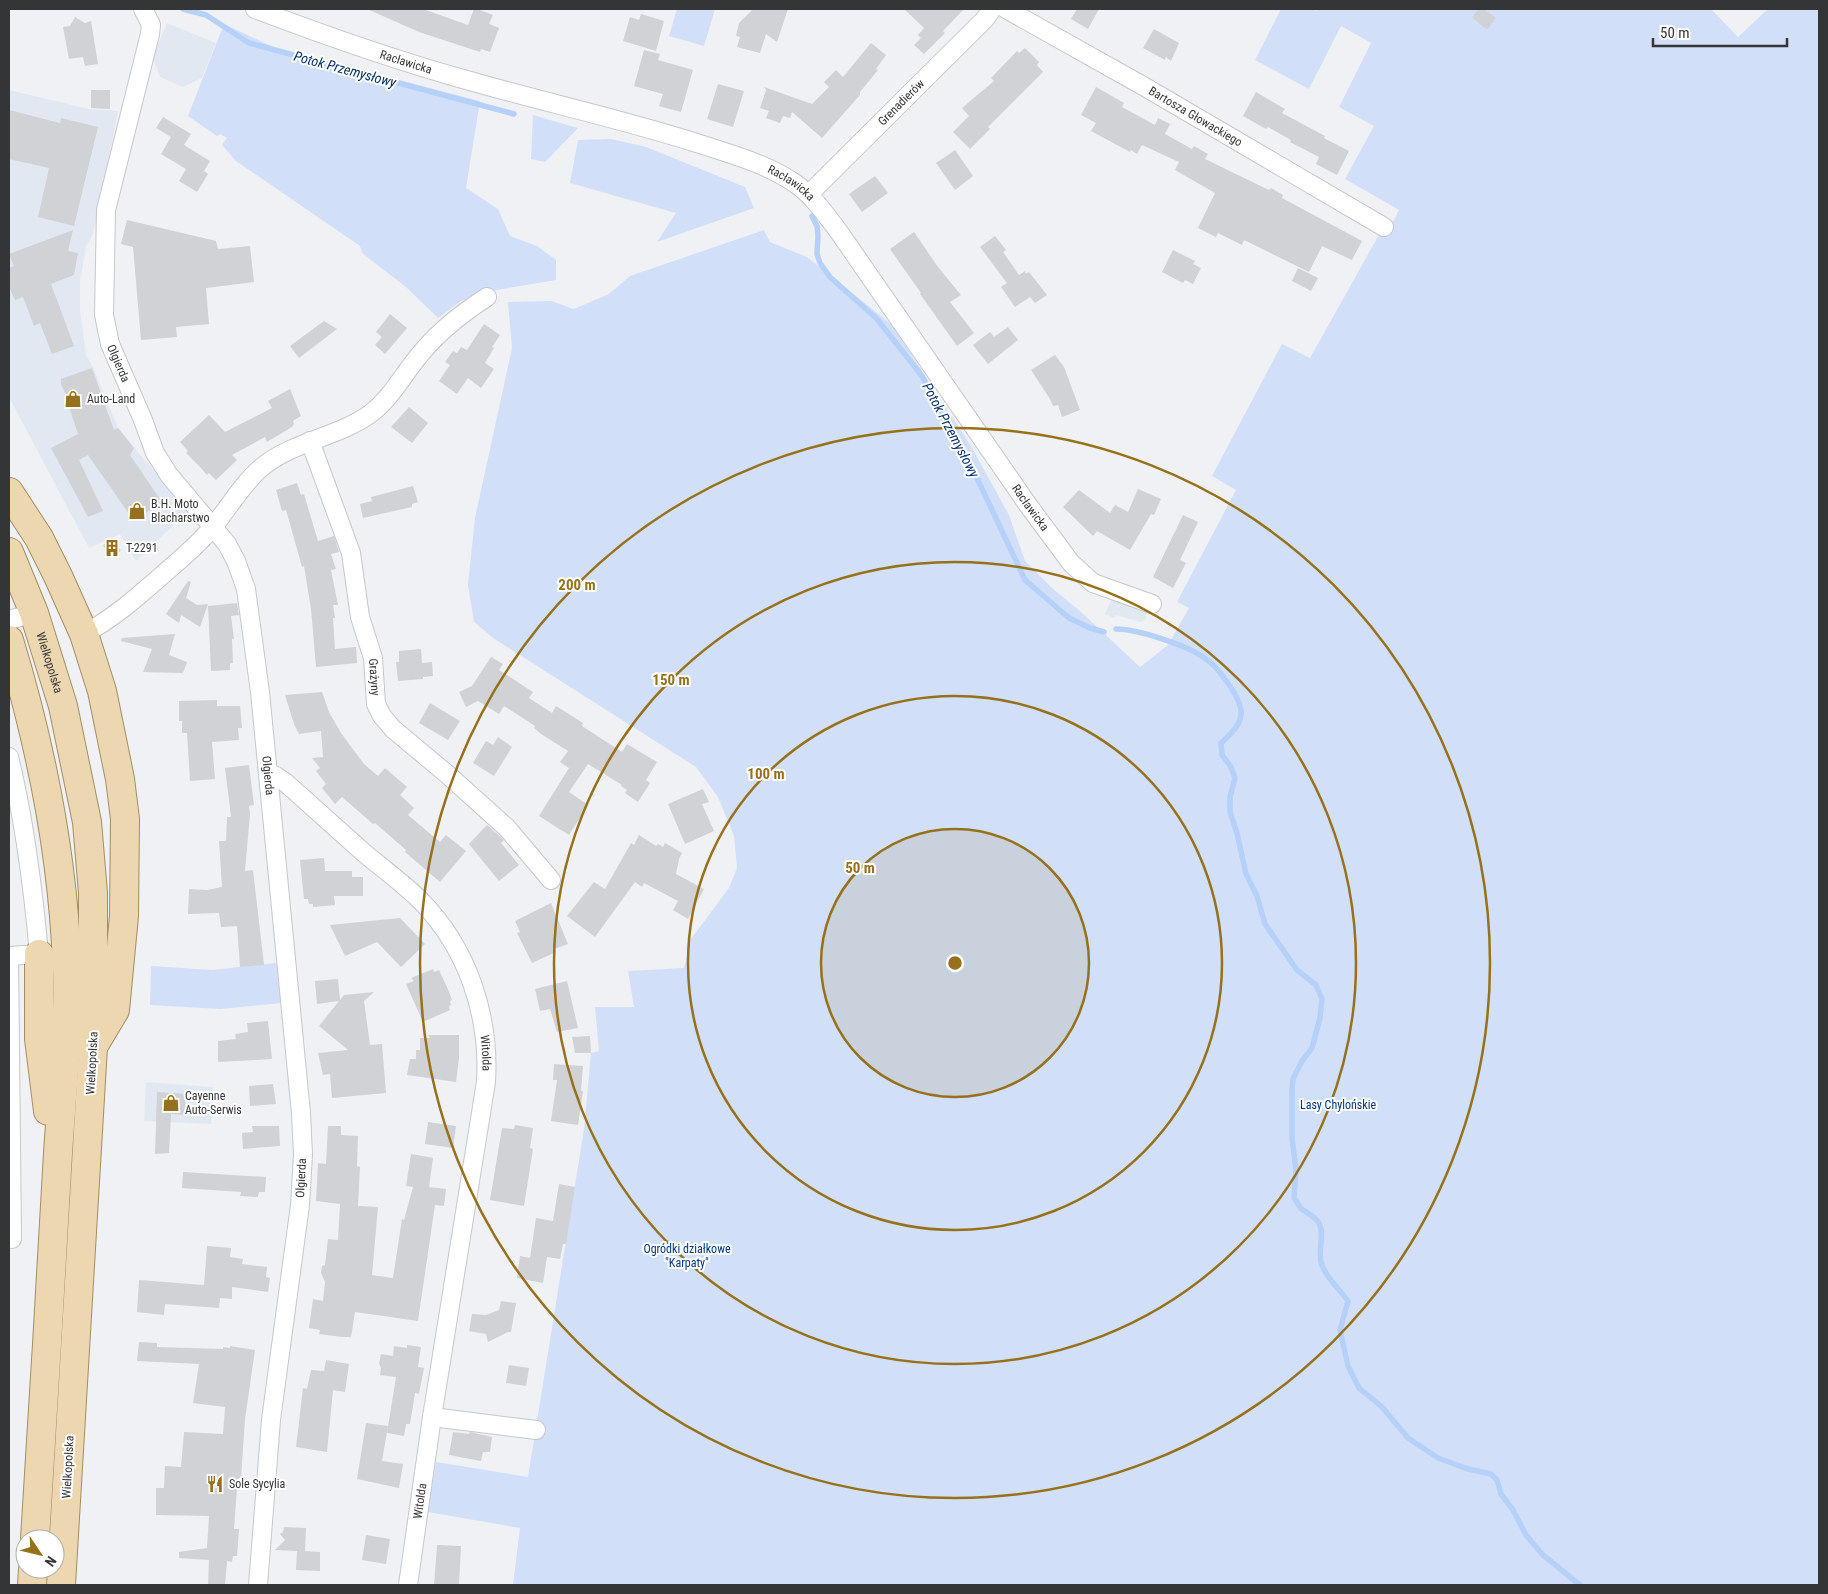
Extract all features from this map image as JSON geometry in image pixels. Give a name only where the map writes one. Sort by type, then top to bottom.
[{"type":"main road","points":[[9,492],[39,538],[84,634],[102,691],[120,778],[125,819],[124,916],[115,1010],[93,1047]]},
{"type":"main road","name":"Wielkopolska","points":[[9,552],[21,617],[63,706],[87,822],[93,893],[93,1047],[60,1585]]},
{"type":"main road","points":[[9,640],[30,714],[44,775],[56,845],[64,917],[67,968],[36,1529]]},
{"type":"main road","points":[[39,954],[39,1039],[56,1187]]},
{"type":"street","name":"Olgierda","points":[[143,9],[151,25],[150,34],[106,210],[104,315],[110,344],[143,420],[155,453],[169,476],[230,548],[246,589],[260,692],[286,969],[298,1073],[303,1155],[296,1241],[270,1420],[258,1585]]},
{"type":"street","name":"Racławicka","points":[[255,9],[375,53],[470,81],[638,126],[731,154],[774,172],[796,184],[809,194],[839,232],[1070,563],[1093,582],[1152,604]]},
{"type":"street","name":"Grenadierów","points":[[809,194],[985,19],[992,9]]},
{"type":"street","name":"Bartosza Głowackiego","points":[[1006,9],[1145,86],[1384,227]]},
{"type":"street","points":[[84,634],[117,614],[197,544],[262,467],[310,441],[349,426],[370,414],[388,398],[432,340],[454,319],[487,297]]},
{"type":"street","name":"Grażyny","points":[[310,441],[351,553],[360,617],[373,658],[376,704],[382,716],[393,729],[507,828],[551,880]]},
{"type":"street","points":[[9,757],[11,778],[34,894],[39,954],[9,956],[12,1239]]},
{"type":"street","name":"Witolda","points":[[268,773],[286,783],[420,901],[434,916],[451,940],[466,967],[482,1016],[488,1060],[486,1082],[432,1417],[408,1585]]},
{"type":"street","points":[[432,1417],[536,1430]]},
{"type":"shaded area","points":[[167,23],[216,43],[202,78],[183,87],[160,77],[153,57]]},
{"type":"shaded area","points":[[9,90],[89,109],[118,111],[98,215],[92,236],[86,247],[80,282],[80,311],[86,355],[93,367],[118,428],[190,509],[136,561],[120,534],[89,548],[9,397]]},
{"type":"shaded area","points":[[1112,598],[1144,607],[1147,613],[1145,620],[1140,622],[1116,615],[1114,618],[1105,614]]},
{"type":"shaded area","points":[[146,1082],[213,1087],[211,1124],[144,1121]]},
{"type":"green space","points":[[677,9],[715,9],[704,46],[669,36]]},
{"type":"green space","name":"Lasy Chylońskie","points":[[1281,9],[1312,9],[1317,11],[1318,9],[1711,9],[1738,37],[1768,9],[1819,9],[1819,1585],[513,1585],[520,1528],[428,1512],[436,1462],[528,1477],[584,1129],[591,1053],[599,1051],[595,1007],[634,1007],[628,971],[684,968],[691,939],[729,888],[737,868],[734,836],[718,797],[696,767],[493,638],[474,622],[468,585],[475,518],[512,348],[508,302],[551,301],[574,309],[609,294],[630,276],[764,230],[770,242],[807,257],[891,324],[971,446],[1009,515],[1025,561],[1052,588],[1081,612],[1140,667],[1168,645],[1189,608],[1177,602],[1236,490],[1212,476],[1282,344],[1310,358],[1380,233],[1386,236],[1399,210],[1345,179],[1374,126],[1339,107],[1371,43],[1341,26],[1309,89],[1255,60]]},
{"type":"green space","points":[[224,24],[297,58],[360,73],[361,70],[480,101],[466,188],[498,209],[510,236],[537,246],[556,260],[556,280],[485,292],[461,301],[438,318],[406,287],[362,253],[360,246],[236,161],[222,145],[227,138],[220,134],[217,136],[188,116]]},
{"type":"green space","points":[[533,115],[578,128],[545,162],[531,159]]},
{"type":"green space","points":[[611,139],[646,147],[745,187],[754,208],[657,242],[676,213],[570,183],[578,140]]},
{"type":"green space","points":[[276,963],[281,1003],[221,1009],[150,1005],[151,966],[212,970]]},
{"type":"building","points":[[367,9],[423,9],[468,25],[474,9],[477,9],[493,15],[489,24],[499,28],[490,52],[481,49],[480,52],[419,32]]},
{"type":"building","points":[[753,9],[788,9],[777,42],[766,34],[760,53],[737,47],[740,37],[736,36],[739,23]]},
{"type":"building","points":[[904,9],[964,9],[943,31],[945,33],[924,54],[914,45],[921,38],[918,35],[924,28]]},
{"type":"building","points":[[1077,9],[1099,9],[1088,29],[1071,19]]},
{"type":"building","points":[[1479,9],[1484,9],[1496,18],[1487,30],[1472,17]]},
{"type":"building","points":[[641,14],[664,21],[656,51],[623,41],[630,17],[639,20]]},
{"type":"building","points":[[75,17],[85,23],[91,21],[98,64],[85,66],[83,57],[69,59],[63,27],[70,26]]},
{"type":"building","points":[[1154,29],[1179,43],[1171,61],[1166,57],[1165,60],[1143,48]]},
{"type":"building","points":[[871,43],[886,55],[876,69],[878,70],[860,92],[860,95],[822,138],[792,112],[790,118],[783,116],[780,123],[766,118],[769,111],[760,108],[766,90],[764,87],[812,104],[829,87],[824,82],[836,70],[843,77]]},
{"type":"building","points":[[1025,48],[1039,62],[1037,65],[1043,72],[988,127],[990,129],[970,149],[953,132],[969,116],[962,108],[994,81],[991,78],[1017,51],[1019,53]]},
{"type":"building","points":[[644,50],[660,54],[658,60],[693,70],[681,112],[659,106],[663,94],[634,86]]},
{"type":"building","points":[[718,84],[744,91],[733,127],[707,119]]},
{"type":"building","points":[[1096,87],[1124,103],[1122,107],[1155,125],[1158,118],[1170,124],[1165,134],[1192,149],[1194,146],[1208,154],[1205,159],[1269,190],[1271,188],[1283,195],[1282,198],[1362,241],[1352,260],[1322,246],[1309,272],[1244,240],[1242,245],[1218,233],[1216,237],[1198,228],[1215,193],[1175,170],[1179,162],[1142,145],[1137,154],[1131,150],[1130,152],[1091,131],[1096,123],[1081,115]]},
{"type":"building","points":[[91,90],[110,90],[110,109],[91,108]]},
{"type":"building","points":[[1256,92],[1285,109],[1282,113],[1349,151],[1337,175],[1316,164],[1319,157],[1290,142],[1291,140],[1268,127],[1266,129],[1243,116]]},
{"type":"building","points":[[9,110],[60,123],[61,118],[98,127],[74,226],[38,217],[49,168],[9,159]]},
{"type":"building","points":[[163,117],[191,134],[184,145],[210,161],[204,171],[208,174],[197,192],[179,181],[186,169],[161,154],[171,137],[156,128]]},
{"type":"building","points":[[955,150],[973,176],[955,190],[936,163]]},
{"type":"building","points":[[875,176],[888,193],[862,212],[849,194]]},
{"type":"building","points":[[127,220],[216,241],[218,249],[250,246],[254,282],[206,288],[209,324],[176,327],[177,337],[141,340],[133,247],[121,244]]},
{"type":"building","points":[[73,230],[68,251],[78,253],[74,275],[51,284],[74,346],[52,354],[40,323],[34,326],[23,297],[15,300],[9,287],[9,268],[14,266],[9,254]]},
{"type":"building","points":[[914,232],[938,267],[961,295],[950,302],[974,333],[957,346],[890,249]]},
{"type":"building","points":[[995,236],[1006,250],[1003,252],[1019,275],[1025,271],[1026,274],[1029,272],[1047,295],[1035,303],[1030,297],[1015,307],[1001,287],[1007,283],[980,247]]},
{"type":"building","points":[[1173,250],[1195,261],[1193,264],[1201,268],[1193,284],[1185,280],[1183,283],[1162,272]]},
{"type":"building","points":[[1298,268],[1318,278],[1311,291],[1292,281]]},
{"type":"building","points":[[390,314],[407,328],[385,354],[375,345],[382,337],[376,332]]},
{"type":"building","points":[[324,321],[337,329],[299,358],[290,346]]},
{"type":"building","points":[[484,324],[500,335],[485,363],[494,369],[481,388],[468,378],[457,394],[439,381],[450,365],[445,362],[453,351],[457,353],[461,347],[467,350]]},
{"type":"building","points":[[1008,327],[1018,340],[988,364],[973,345],[990,332],[994,337]]},
{"type":"building","points":[[1055,355],[1064,367],[1080,410],[1062,417],[1058,405],[1053,406],[1031,370]]},
{"type":"building","points":[[92,368],[114,430],[118,428],[134,448],[130,455],[162,502],[134,521],[88,455],[79,460],[103,511],[88,517],[51,448],[78,434],[71,409],[64,395],[66,394],[61,385],[61,379]]},
{"type":"building","points":[[290,389],[301,416],[293,421],[292,427],[267,442],[265,437],[232,455],[237,460],[216,480],[209,473],[207,475],[186,453],[188,451],[180,442],[209,415],[225,432],[272,408],[268,401]]},
{"type":"building","points":[[409,407],[428,423],[412,443],[391,427]]},
{"type":"building","points":[[297,483],[301,495],[304,494],[318,541],[334,536],[339,552],[331,554],[336,569],[331,570],[338,605],[333,605],[335,649],[356,647],[357,663],[316,667],[311,609],[304,566],[302,567],[286,510],[282,511],[276,490]]},
{"type":"building","points":[[413,486],[418,502],[412,504],[412,507],[363,518],[360,504],[372,501],[371,497]]},
{"type":"building","points":[[1138,489],[1161,499],[1154,515],[1151,514],[1130,550],[1097,531],[1093,536],[1063,507],[1079,490],[1110,513],[1115,505],[1128,512]]},
{"type":"building","points":[[1183,515],[1198,522],[1180,560],[1186,563],[1173,588],[1153,577]]},
{"type":"building","name":"T-2291","points":[[115,539],[121,551],[109,557],[103,545]]},
{"type":"building","points":[[188,581],[191,582],[186,598],[197,605],[208,604],[200,627],[181,615],[179,623],[166,614]]},
{"type":"building","points":[[237,603],[239,615],[231,616],[234,639],[232,639],[233,663],[230,663],[230,670],[211,671],[208,606]]},
{"type":"building","points":[[175,634],[169,655],[187,662],[183,673],[143,672],[152,649],[121,641],[122,638]]},
{"type":"building","points":[[421,649],[422,663],[432,662],[433,676],[423,677],[423,679],[398,681],[396,662],[399,662],[399,651]]},
{"type":"building","points":[[491,657],[503,664],[499,670],[533,692],[529,698],[552,713],[556,706],[583,723],[582,726],[622,752],[627,744],[657,762],[646,780],[650,783],[638,802],[625,793],[627,790],[622,785],[588,764],[569,792],[588,805],[569,835],[539,816],[569,768],[560,762],[568,751],[541,734],[534,728],[535,726],[504,706],[499,714],[478,701],[466,707],[459,692],[472,686]]},
{"type":"building","points":[[322,692],[329,712],[341,733],[364,764],[378,776],[385,768],[407,787],[400,795],[414,808],[408,815],[440,842],[446,835],[466,851],[440,882],[375,823],[373,824],[342,797],[335,804],[322,788],[326,784],[316,771],[320,768],[312,758],[323,757],[321,731],[299,734],[285,695]]},
{"type":"building","points":[[217,700],[217,706],[240,706],[242,728],[238,728],[239,740],[212,742],[215,779],[190,781],[187,733],[182,733],[182,721],[179,721],[179,701]]},
{"type":"building","points":[[430,703],[460,721],[448,740],[419,723]]},
{"type":"building","points":[[498,737],[512,747],[494,776],[473,763],[486,741],[493,745]]},
{"type":"building","points":[[249,765],[254,805],[249,806],[245,871],[253,870],[264,965],[240,967],[237,926],[221,927],[219,913],[188,914],[189,889],[207,890],[222,887],[219,841],[226,841],[227,817],[231,817],[225,768]]},
{"type":"building","points":[[703,789],[709,802],[702,804],[714,831],[685,844],[668,804]]},
{"type":"building","points":[[487,825],[504,840],[501,843],[519,865],[499,881],[469,844]]},
{"type":"building","points":[[639,835],[656,846],[658,844],[663,847],[665,843],[682,853],[676,874],[704,889],[688,919],[673,910],[678,901],[644,883],[642,887],[635,882],[595,937],[567,916],[594,882],[605,889],[631,843],[634,845]]},
{"type":"building","points":[[324,858],[325,871],[352,871],[352,877],[363,877],[363,896],[334,896],[335,905],[313,907],[313,904],[309,904],[308,899],[304,899],[300,860]]},
{"type":"building","points":[[551,903],[568,944],[554,949],[556,952],[532,963],[517,933],[520,932],[515,921]]},
{"type":"building","points":[[400,918],[425,944],[401,967],[377,942],[345,956],[330,925]]},
{"type":"building","points":[[433,969],[434,972],[439,970],[452,1000],[449,1006],[450,1010],[423,1022],[406,984],[414,981],[411,978]]},
{"type":"building","points":[[338,979],[340,1000],[344,995],[374,992],[364,1001],[370,1045],[382,1044],[386,1093],[332,1098],[330,1074],[323,1075],[318,1053],[348,1050],[319,1026],[339,1001],[317,1004],[315,981]]},
{"type":"building","points":[[567,981],[578,1028],[557,1032],[550,1009],[540,1011],[535,989]]},
{"type":"building","points":[[268,1021],[272,1059],[218,1062],[218,1041],[236,1039],[235,1034],[248,1032],[247,1023]]},
{"type":"building","points":[[428,1035],[459,1035],[456,1082],[407,1075],[410,1059],[416,1059],[416,1050],[420,1050],[420,1038],[430,1038]]},
{"type":"building","points":[[590,1036],[591,1053],[575,1053],[572,1037]]},
{"type":"building","points":[[554,1064],[583,1066],[581,1091],[583,1091],[578,1125],[551,1121],[557,1080],[553,1080]]},
{"type":"building","points":[[273,1084],[276,1104],[250,1106],[249,1086]]},
{"type":"building","points":[[157,1092],[186,1094],[184,1115],[171,1114],[169,1153],[155,1154]]},
{"type":"building","points":[[428,1122],[456,1126],[453,1148],[425,1144]]},
{"type":"building","points":[[515,1125],[533,1128],[530,1148],[533,1149],[524,1206],[490,1200],[502,1128],[514,1129]]},
{"type":"building","points":[[252,1126],[279,1126],[280,1146],[243,1149],[242,1133],[253,1132]]},
{"type":"building","points":[[328,1126],[341,1126],[341,1135],[358,1136],[357,1166],[360,1167],[358,1206],[378,1207],[372,1275],[393,1278],[402,1219],[404,1220],[413,1187],[406,1186],[411,1154],[433,1158],[429,1187],[446,1189],[444,1206],[435,1205],[418,1321],[355,1312],[351,1337],[319,1334],[320,1330],[309,1328],[313,1299],[323,1301],[325,1282],[321,1273],[322,1266],[325,1265],[328,1239],[338,1240],[340,1204],[316,1201],[318,1163],[326,1164]]},
{"type":"building","points":[[183,1172],[266,1177],[265,1192],[259,1192],[258,1197],[240,1196],[241,1192],[182,1188]]},
{"type":"building","points":[[559,1184],[575,1187],[566,1244],[563,1244],[560,1259],[547,1257],[543,1283],[517,1278],[520,1256],[530,1258],[536,1218],[553,1221]]},
{"type":"building","points":[[207,1246],[231,1248],[230,1257],[243,1259],[242,1264],[267,1267],[266,1277],[270,1278],[268,1292],[232,1287],[232,1299],[220,1298],[219,1308],[165,1304],[164,1315],[137,1312],[139,1280],[204,1285]]},
{"type":"building","points":[[501,1301],[516,1303],[511,1332],[488,1342],[486,1334],[469,1331],[472,1314],[486,1315],[499,1310]]},
{"type":"building","points":[[139,1342],[157,1343],[157,1347],[223,1349],[223,1347],[230,1348],[230,1346],[255,1350],[245,1419],[241,1478],[239,1478],[237,1488],[234,1529],[239,1529],[237,1556],[233,1556],[232,1562],[227,1561],[225,1585],[208,1585],[209,1560],[179,1558],[179,1552],[207,1548],[209,1516],[156,1515],[156,1488],[164,1488],[165,1466],[181,1467],[184,1432],[223,1434],[225,1407],[193,1403],[199,1364],[137,1361]]},
{"type":"building","points":[[407,1345],[421,1347],[418,1367],[424,1368],[419,1394],[415,1393],[410,1424],[406,1424],[404,1436],[387,1433],[396,1377],[380,1375],[381,1368],[379,1364],[381,1354],[393,1356],[394,1346],[407,1348]]},
{"type":"building","points":[[326,1360],[349,1364],[345,1392],[333,1390],[327,1452],[296,1447],[303,1388],[307,1389],[311,1370],[324,1371]]},
{"type":"building","points":[[509,1365],[529,1368],[526,1386],[506,1383]]},
{"type":"building","points":[[366,1423],[388,1426],[382,1461],[403,1464],[399,1488],[357,1479]]},
{"type":"building","points":[[453,1432],[469,1434],[470,1432],[492,1437],[490,1452],[483,1452],[481,1461],[449,1455]]},
{"type":"building","points":[[284,1527],[306,1528],[305,1551],[320,1552],[320,1571],[296,1570],[297,1551],[275,1550],[285,1540],[280,1534],[283,1532]]},
{"type":"building","points":[[366,1535],[390,1539],[386,1564],[362,1560]]},
{"type":"building","points":[[437,1545],[461,1546],[459,1585],[434,1585]]},
{"type":"waterway","name":"Potok Przemysłowy","points":[[183,9],[206,15],[249,43],[514,114]]},
{"type":"waterway","name":"Potok Przemysłowy","points":[[812,216],[817,226],[817,254],[820,263],[830,277],[877,319],[922,376],[970,463],[1025,580],[1069,618],[1104,632]]},
{"type":"waterway","name":"Potok Przemysłowy","points":[[1116,629],[1150,635],[1198,654],[1211,663],[1222,676],[1233,691],[1240,706],[1241,717],[1239,721],[1221,743],[1222,755],[1231,767],[1235,778],[1230,797],[1230,812],[1237,833],[1246,874],[1257,896],[1265,924],[1297,970],[1316,985],[1322,999],[1320,1018],[1312,1048],[1302,1061],[1293,1079],[1292,1138],[1296,1170],[1294,1198],[1302,1209],[1319,1223],[1321,1227],[1321,1262],[1329,1278],[1348,1301],[1340,1330],[1348,1366],[1359,1388],[1382,1407],[1408,1438],[1438,1458],[1468,1469],[1491,1474],[1497,1480],[1501,1494],[1513,1510],[1526,1535],[1543,1555],[1580,1585]]},
{"type":"place","name":"Auto-Land","points":[[73,399]]},
{"type":"place","name":"B.H. Moto Blacharstwo","points":[[137,511]]},
{"type":"place","name":"T-2291","points":[[112,548]]},
{"type":"place","name":"Cayenne Auto-Serwis","points":[[171,1103]]},
{"type":"place","name":"Sole Sycylia","points":[[215,1484]]},
{"type":"park label","name":"Ogródki działkowe \"Karpaty\"","points":[[687,1256]]}]
